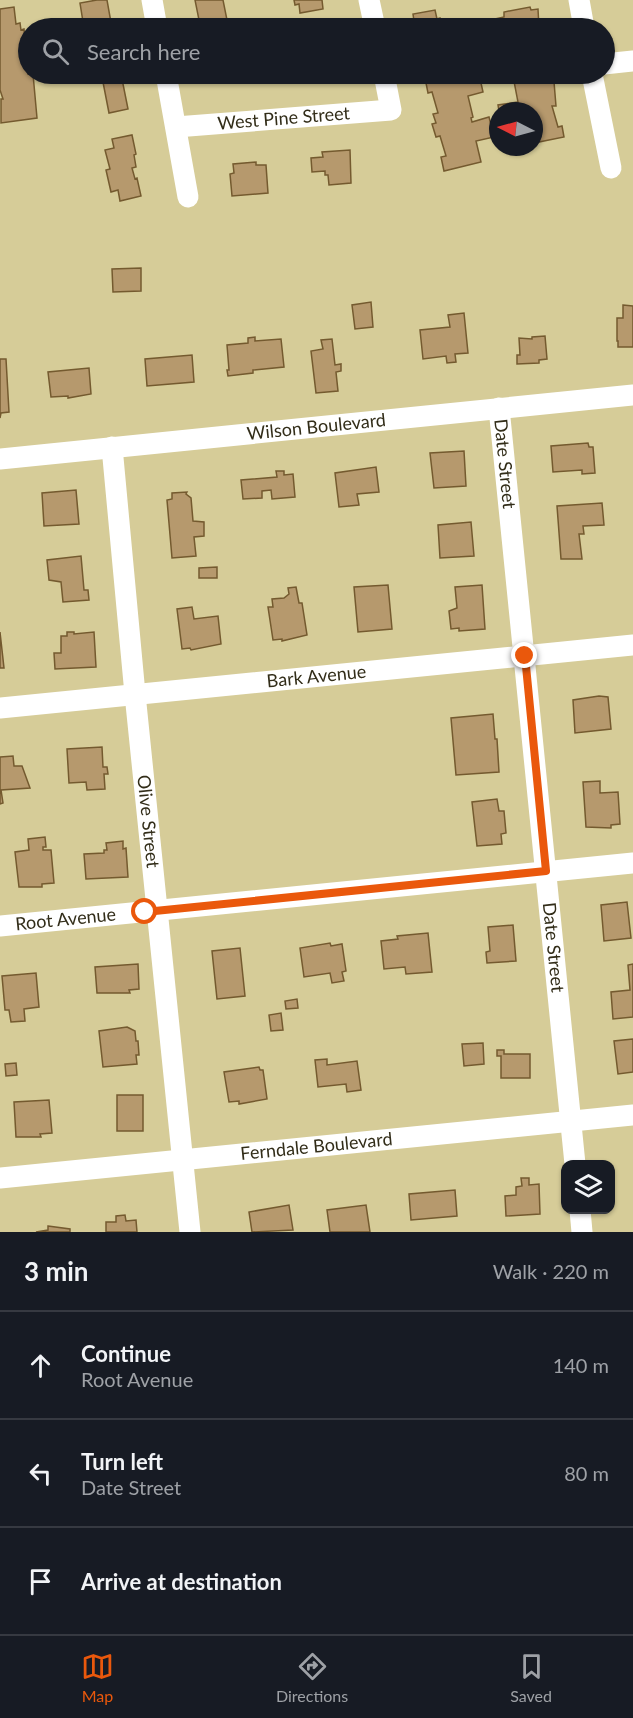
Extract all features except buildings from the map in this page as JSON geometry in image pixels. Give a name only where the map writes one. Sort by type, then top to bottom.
[{"type":"street","points":[[152,0],[155,18]]},
{"type":"street","points":[[369,0],[373,18]]},
{"type":"street","points":[[579,0],[582,18]]},
{"type":"street","points":[[615,63],[633,61]]},
{"type":"street","points":[[168,84],[188,197]]},
{"type":"street","name":"West Pine Street","points":[[176,127],[391,110],[386,84]]},
{"type":"street","points":[[594,84],[611,168]]},
{"type":"street","name":"Wilson Boulevard","points":[[0,459],[633,395]]},
{"type":"street","name":"Date Street","points":[[499,408],[575,1160]]},
{"type":"street","name":"Olive Street","points":[[112,447],[190,1232]]},
{"type":"street","name":"Bark Avenue","points":[[0,708],[633,645]]},
{"type":"street","name":"Root Avenue","points":[[0,926],[633,863]]},
{"type":"street","name":"Ferndale Boulevard","points":[[0,1178],[633,1115]]},
{"type":"street","points":[[580,1214],[582,1232]]},
{"type":"route","points":[[145,912],[546,871],[525,656]]}]
